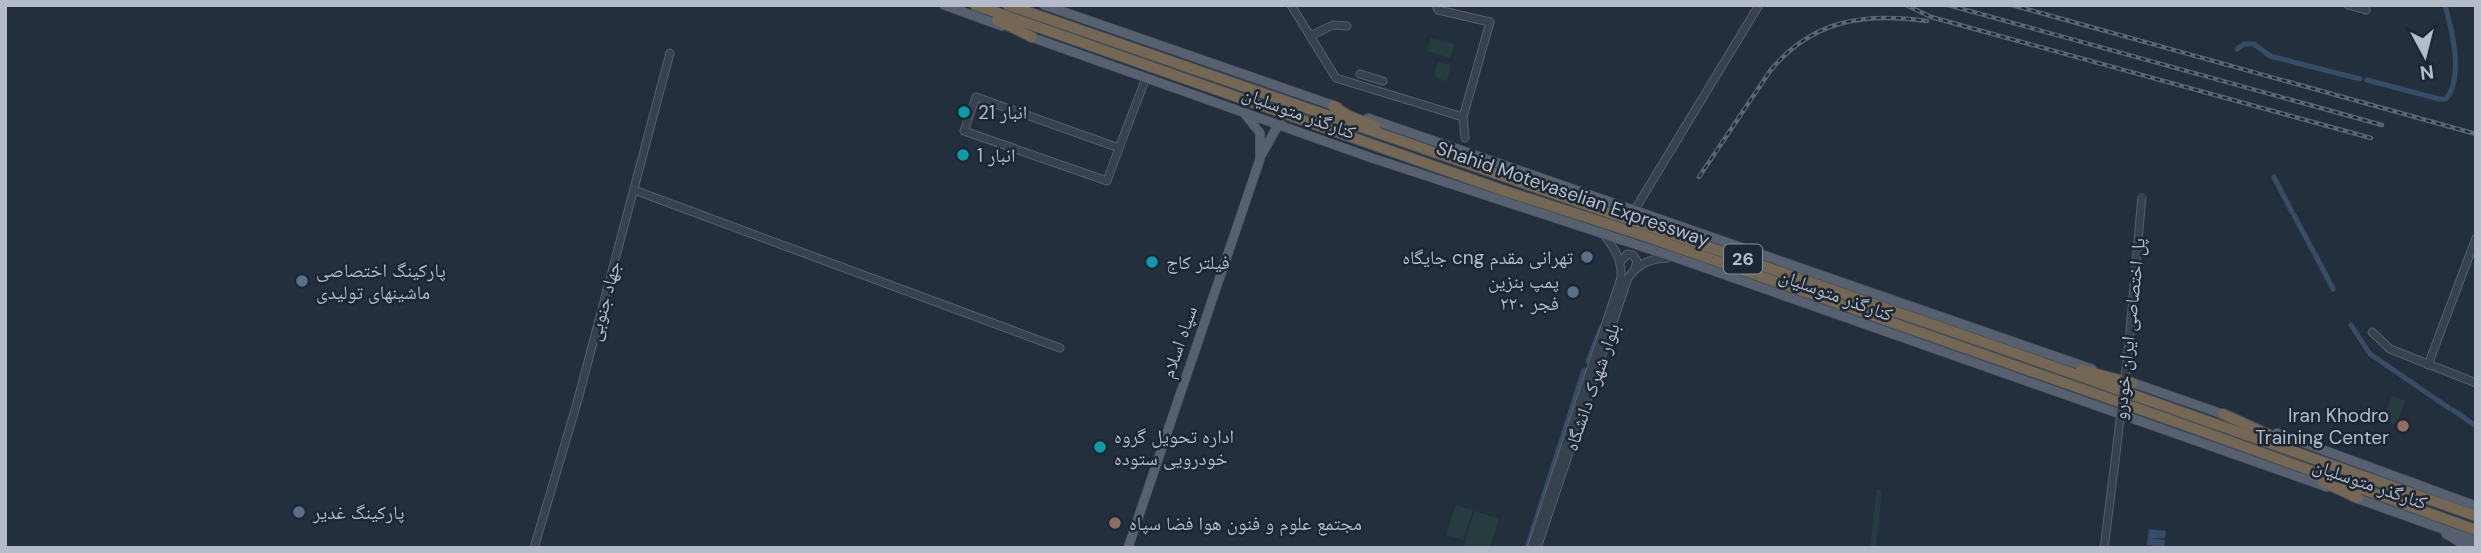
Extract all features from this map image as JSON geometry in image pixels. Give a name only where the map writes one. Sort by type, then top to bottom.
[{"type":"highway","points":[[966,5],[1032,37]]},
{"type":"highway","name":"Shahid Motevaselian Expressway","points":[[975,5],[1502,190],[1645,236],[2476,530]]},
{"type":"highway","name":"Shahid Motevaselian Expressway","points":[[1008,5],[2009,351],[2476,516]]},
{"type":"highway","points":[[1333,106],[1349,116],[1405,138],[1435,154]]},
{"type":"highway","points":[[2009,351],[2133,383]]},
{"type":"highway","points":[[2223,414],[2317,455],[2347,472]]},
{"type":"highway","points":[[2253,450],[2358,498]]},
{"type":"main road","name":"کنارگذر متوسلیان","points":[[944,5],[1470,191],[1603,232],[1759,286],[2476,541]]},
{"type":"main road","name":"کنارگذر متوسلیان","points":[[1044,5],[2223,414],[2476,506]]},
{"type":"main road","name":"سپاه اسلام","points":[[1128,548],[1260,159],[1260,133],[1243,111]]},
{"type":"main road","points":[[1260,159],[1275,130],[1282,125]]},
{"type":"main road","points":[[1759,286],[1879,318]]},
{"type":"main road","points":[[2423,521],[2470,548]]},
{"type":"street","points":[[1291,5],[1336,78],[1463,117]]},
{"type":"street","points":[[1436,5],[1438,9],[1490,22],[1463,117],[1465,138]]},
{"type":"street","points":[[1633,211],[1759,5]]},
{"type":"street","points":[[2348,5],[2366,10],[2366,5]]},
{"type":"street","points":[[1310,36],[1333,25],[1347,26]]},
{"type":"street","name":"جهاد جنوبی","points":[[534,548],[577,403],[670,53]]},
{"type":"street","points":[[1360,74],[1371,74],[1382,81]]},
{"type":"street","points":[[1367,88],[1371,74]]},
{"type":"street","points":[[1119,148],[976,97],[964,131],[1107,181],[1146,78]]},
{"type":"street","points":[[634,190],[1060,348]]},
{"type":"street","name":"پل اختصاصی ایران خودرو","points":[[2104,548],[2142,196]]},
{"type":"street","points":[[1603,232],[1621,261],[1627,254],[1633,255],[1637,261],[1634,269]]},
{"type":"street","points":[[2428,365],[2476,238]]},
{"type":"street","points":[[1634,269],[1651,260],[1677,258]]},
{"type":"street","name":"بلوار شهرک دانشگاه","points":[[1537,548],[1595,367],[1621,278],[1621,261]]},
{"type":"street","name":"بلوار شهرک دانشگاه","points":[[1531,548],[1595,367],[1628,278],[1634,269]]},
{"type":"street","points":[[2372,332],[2390,349],[2476,383]]},
{"type":"green space","points":[[1431,38],[1454,44],[1450,58],[1427,51]]},
{"type":"green space","points":[[1438,62],[1451,65],[1447,81],[1438,79],[1435,74]]},
{"type":"green space","points":[[2392,396],[2405,401],[2397,425],[2383,420]]},
{"type":"green space","points":[[1877,489],[1882,491],[1876,548],[1870,548]]},
{"type":"green space","points":[[1456,505],[1473,510],[1463,540],[1446,535]]},
{"type":"green space","points":[[1475,511],[1499,519],[1490,548],[1463,548]]},
{"type":"water","points":[[2149,529],[2166,531],[2165,538],[2150,538],[2165,540],[2164,547],[2147,545]]},
{"type":"waterway","points":[[2367,80],[2446,99],[2454,79],[2455,53],[2445,5]]},
{"type":"waterway","points":[[2237,49],[2244,44],[2254,44],[2270,56],[2360,79]]},
{"type":"waterway","points":[[2274,177],[2292,212]]},
{"type":"waterway","points":[[2294,215],[2313,251]]},
{"type":"waterway","points":[[2315,254],[2333,289]]},
{"type":"waterway","points":[[2351,325],[2370,354],[2449,408]]},
{"type":"waterway","points":[[1588,361],[1602,326]]},
{"type":"waterway","points":[[1527,548],[1584,370]]},
{"type":"waterway","points":[[2453,410],[2476,426]]},
{"type":"railway","points":[[1906,5],[1931,17],[2371,138]]},
{"type":"railway","points":[[1948,5],[2382,125]]},
{"type":"railway","points":[[2012,5],[2476,134]]},
{"type":"railway","points":[[1699,177],[1770,71],[1803,40],[1822,30],[1861,19],[1904,18],[1927,21]]},
{"type":"place","name":"انبار 21","points":[[964,112]]},
{"type":"place","name":"انبار 1","points":[[963,155]]},
{"type":"place","name":"جایگاه cng تهرانی مقدم","points":[[1587,257]]},
{"type":"place","name":"فیلتر کاج","points":[[1152,262]]},
{"type":"place","name":"پارکینگ اختصاصی ماشینهای تولیدی","points":[[302,281]]},
{"type":"place","name":"پمپ بنزین ۲۲۰ فجر","points":[[1573,292]]},
{"type":"place","name":"Iran Khodro Training Center","points":[[2403,426]]},
{"type":"place","name":"اداره تحویل گروه خودرویی ستوده","points":[[1100,447]]},
{"type":"place","name":"پارکینگ غدیر","points":[[299,512]]},
{"type":"place","name":"مجتمع علوم و فنون هوا فضا سپاه","points":[[1115,523]]}]
